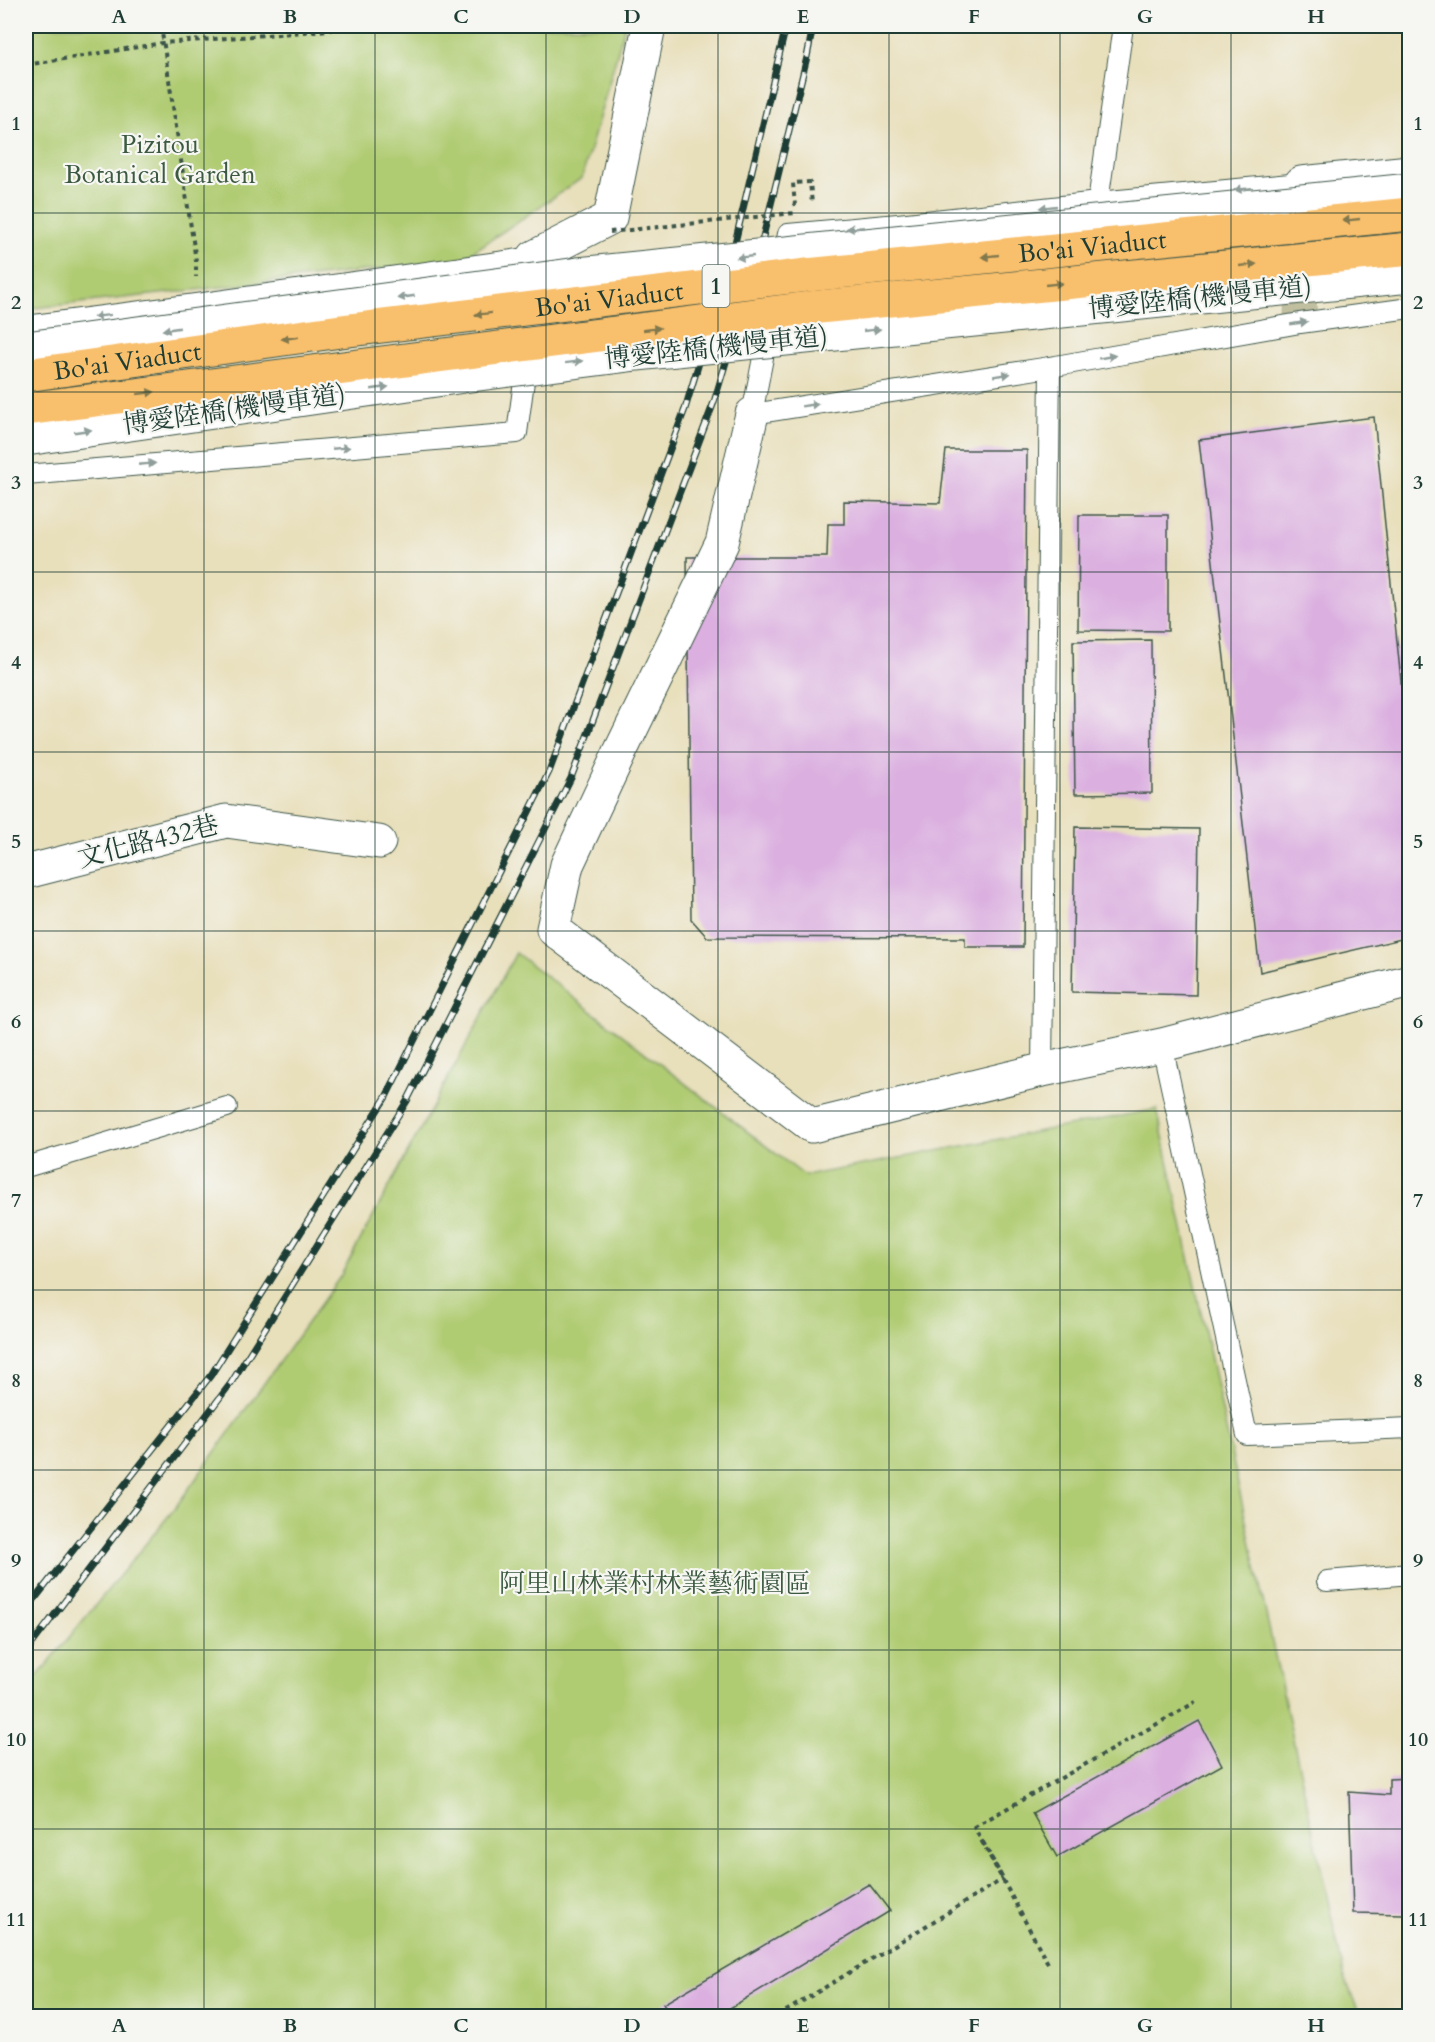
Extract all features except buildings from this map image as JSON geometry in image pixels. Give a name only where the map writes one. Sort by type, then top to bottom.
[{"type":"main road","name":"Bo'ai Viaduct","points":[[26,375],[341,331],[807,274],[1410,214]]},
{"type":"main road","name":"Bo'ai Viaduct","points":[[26,409],[809,308],[1410,249]]},
{"type":"street","points":[[534,257],[610,218],[649,26]]},
{"type":"street","points":[[1301,183],[1410,172]]},
{"type":"street","points":[[26,348],[578,274],[1410,190]]},
{"type":"street","name":"博愛陸橋(機慢車道)","points":[[26,439],[471,375],[637,354],[1410,276]]},
{"type":"street","points":[[752,414],[722,543],[567,865],[553,929],[812,1126],[1042,1070],[1162,1045],[1410,981]]},
{"type":"street","name":"文化路432巷","points":[[26,872],[226,820],[379,842]]},
{"type":"lane","points":[[1098,202],[1123,26]]},
{"type":"lane","points":[[1301,183],[788,234],[752,414],[1050,367],[1300,323],[1410,308]]},
{"type":"lane","points":[[26,326],[534,257],[535,304],[517,433],[26,475]]},
{"type":"lane","points":[[1042,1070],[1050,367]]},
{"type":"lane","points":[[1162,1045],[1248,1435],[1410,1428]]},
{"type":"lane","points":[[26,1167],[227,1107]]},
{"type":"lane","points":[[1327,1581],[1410,1574]]},
{"type":"path","points":[[160,26],[196,261],[196,304]]},
{"type":"path","points":[[26,65],[163,43],[330,30],[338,26]]},
{"type":"path","points":[[610,232],[795,213],[792,183],[810,182],[814,232]]},
{"type":"path","points":[[974,1827],[1196,1702]]},
{"type":"path","points":[[974,1827],[1003,1879]]},
{"type":"path","points":[[974,1827],[1003,1879]]},
{"type":"path","points":[[983,1842],[1050,1967]]},
{"type":"path","points":[[778,2016],[1003,1879]]},
{"type":"green space","name":"Pizitou Botanical Garden","points":[[26,26],[625,26],[582,178],[461,260],[26,309]]},
{"type":"green space","name":"阿里山林業村林業藝術園區","points":[[516,953],[805,1176],[1157,1109],[1344,1975],[1360,2016],[26,2016],[26,1690],[175,1508],[340,1277]]},
{"type":"tunnel","points":[[1300,323],[1301,260]]},
{"type":"railway","points":[[26,1610],[211,1375],[386,1097],[549,772],[685,409],[734,247],[786,26]]},
{"type":"railway","points":[[26,1652],[231,1383],[407,1101],[571,778],[714,402],[761,245],[813,26]]}]
